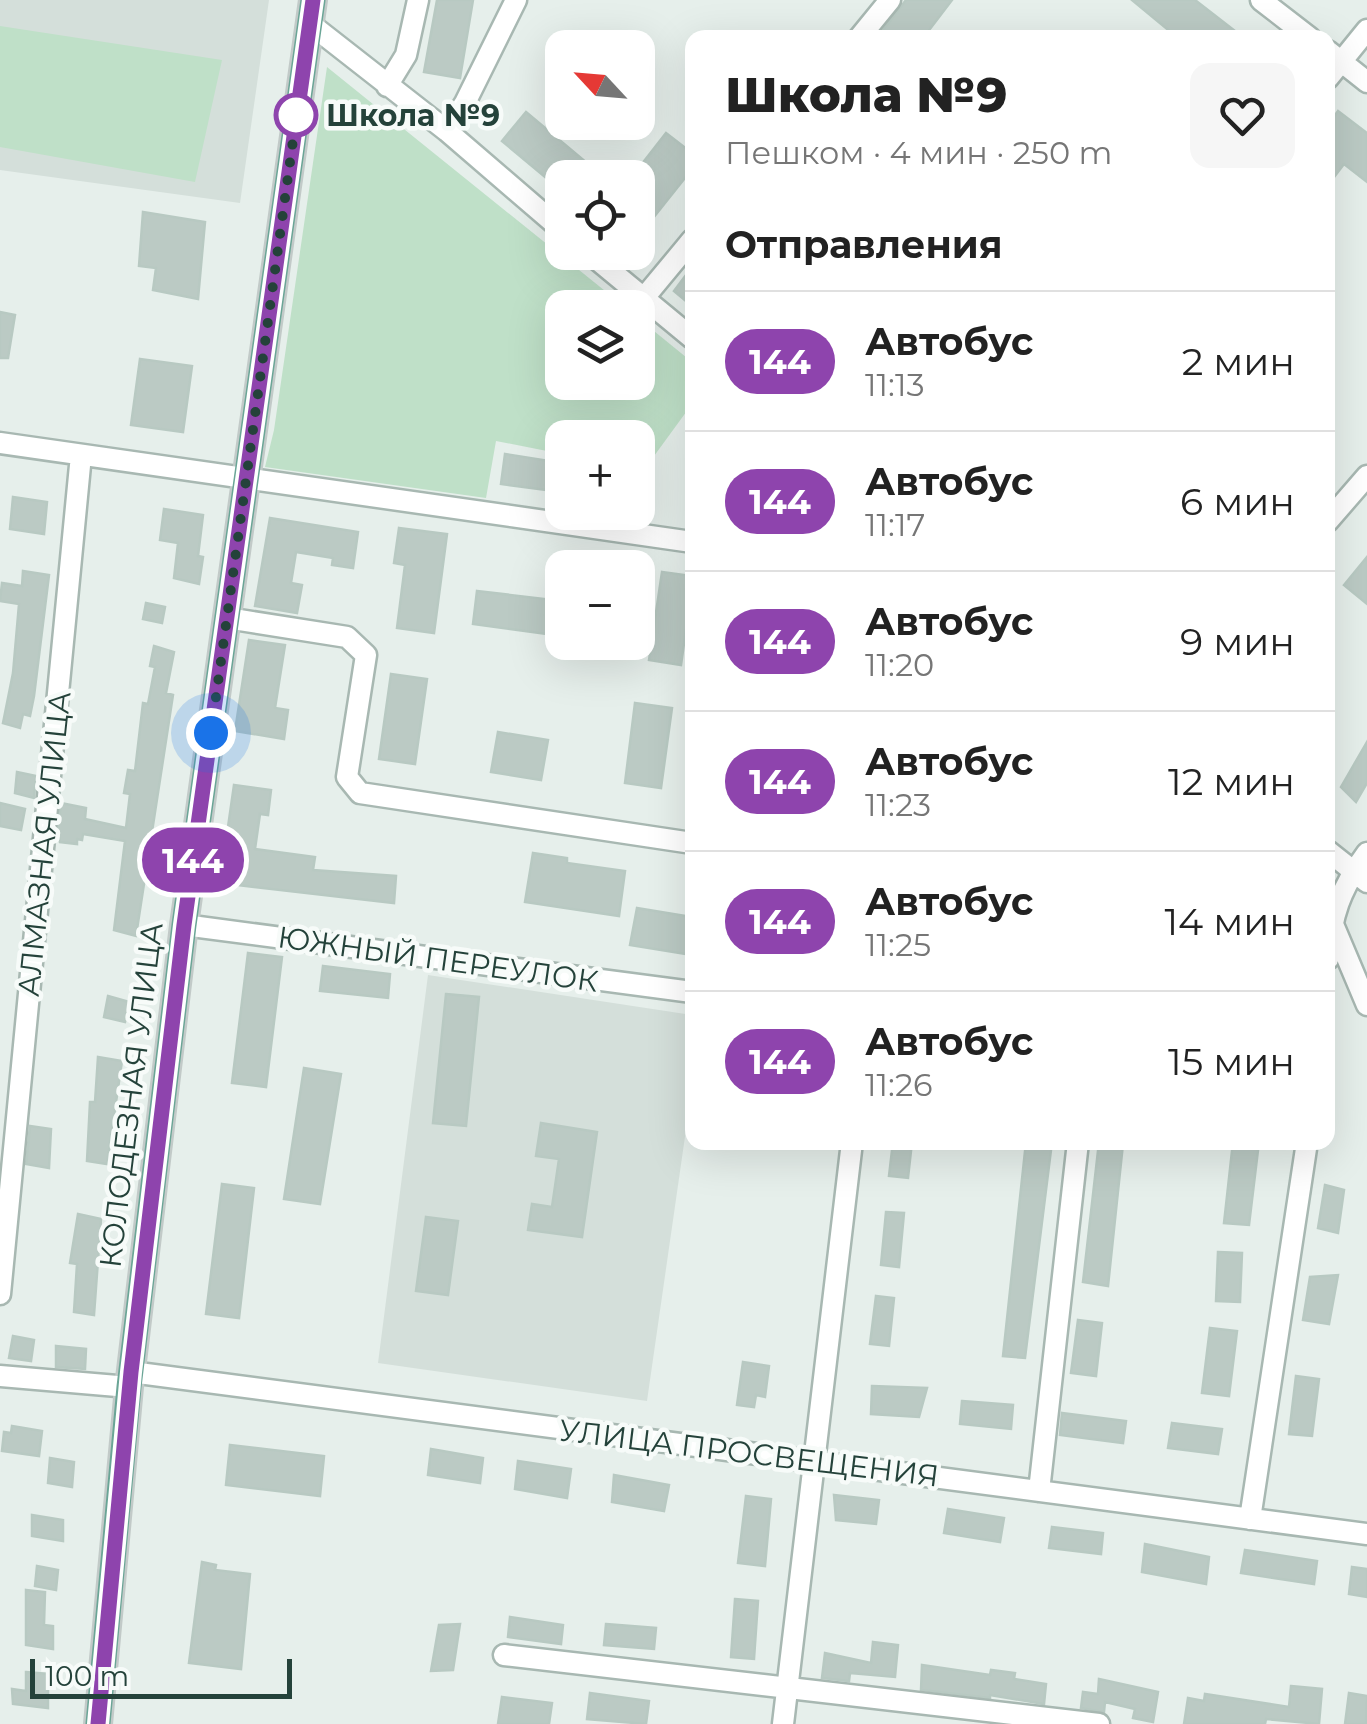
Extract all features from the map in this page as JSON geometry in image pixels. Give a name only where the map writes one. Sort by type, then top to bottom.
[{"type":"main road","name":"КОЛОДЕЗНАЯ УЛИЦА","points":[[98,1724],[130,1380],[184,925],[311,12]]},
{"type":"street","points":[[387,86],[406,55],[418,0]]},
{"type":"street","points":[[446,131],[516,0]]},
{"type":"street","points":[[866,30],[890,0]]},
{"type":"street","points":[[1261,0],[1300,30]]},
{"type":"street","points":[[311,12],[387,86],[545,215]]},
{"type":"street","points":[[1335,55],[1367,30]]},
{"type":"street","points":[[1335,57],[1367,82]]},
{"type":"street","points":[[651,290],[685,249]]},
{"type":"street","points":[[609,270],[632,290]]},
{"type":"street","points":[[655,309],[685,333]]},
{"type":"street","points":[[0,443],[685,541]]},
{"type":"street","name":"АЛМАЗНАЯ УЛИЦА","points":[[0,1294],[81,454]]},
{"type":"street","points":[[1335,514],[1364,485]]},
{"type":"street","points":[[227,618],[347,637],[366,655],[346,777],[360,793],[685,842]]},
{"type":"street","points":[[1335,914],[1360,877],[1367,853]]},
{"type":"street","points":[[1335,857],[1360,877]]},
{"type":"street","name":"ЮЖНЫЙ ПЕРЕУЛОК","points":[[184,925],[685,991]]},
{"type":"street","points":[[1335,929],[1367,1005]]},
{"type":"street","points":[[783,1724],[851,1150]]},
{"type":"street","points":[[1039,1491],[1077,1150]]},
{"type":"street","points":[[1250,1519],[1306,1150]]},
{"type":"street","name":"УЛИЦА ПРОСВЕЩЕНИЯ","points":[[0,1376],[130,1380],[1367,1534]]},
{"type":"street","points":[[504,1655],[1100,1724]]},
{"type":"shaded area","name":"Школа №9","points":[[0,0],[269,0],[240,203],[0,170]]},
{"type":"shaded area","points":[[428,975],[685,1014],[685,1137],[647,1401],[378,1363]]},
{"type":"green space","name":"Школа №9","points":[[0,26],[222,60],[195,182],[0,147]]},
{"type":"green space","points":[[327,67],[545,243],[545,270],[579,270],[604,290],[545,290],[545,400],[655,400],[655,332],[685,356],[685,414],[655,455],[655,420],[545,420],[545,451],[496,441],[486,498],[265,467],[274,430]]},
{"type":"building","points":[[437,0],[473,0],[460,78],[424,72]]},
{"type":"building","points":[[906,0],[952,0],[929,30],[883,30]]},
{"type":"building","points":[[1132,0],[1195,0],[1234,30],[1168,30]]},
{"type":"building","points":[[1338,111],[1367,133],[1367,182],[1344,164],[1335,176]]},
{"type":"building","points":[[526,112],[545,128],[545,140],[559,140],[583,160],[545,160],[545,177],[502,141]]},
{"type":"building","points":[[666,133],[685,148],[685,178],[655,216],[655,160],[645,160]]},
{"type":"building","points":[[143,212],[205,222],[198,299],[153,290],[156,268],[139,266]]},
{"type":"building","points":[[685,276],[685,300],[674,291]]},
{"type":"building","points":[[0,312],[15,315],[8,358],[0,358]]},
{"type":"building","points":[[140,359],[192,366],[183,432],[131,425]]},
{"type":"building","points":[[505,454],[545,460],[545,490],[501,484]]},
{"type":"building","points":[[13,497],[47,502],[44,534],[10,529]]},
{"type":"building","points":[[164,509],[203,515],[199,584],[174,578],[178,543],[160,540]]},
{"type":"building","points":[[270,518],[358,532],[353,568],[332,565],[333,558],[296,552],[291,583],[302,585],[297,613],[255,606]]},
{"type":"building","points":[[399,528],[447,534],[434,633],[397,628],[405,565],[394,563]]},
{"type":"building","points":[[1367,557],[1367,604],[1344,585]]},
{"type":"building","points":[[23,571],[49,575],[34,696],[30,716],[23,714],[20,728],[3,723],[13,673],[19,604],[0,601],[2,583],[22,586]]},
{"type":"building","points":[[662,572],[685,575],[681,665],[649,660],[655,660],[655,619]]},
{"type":"building","points":[[477,591],[545,599],[545,634],[473,624]]},
{"type":"building","points":[[146,603],[165,607],[162,623],[143,619]]},
{"type":"building","points":[[249,640],[285,645],[275,708],[288,710],[284,739],[235,731]]},
{"type":"building","points":[[154,646],[174,652],[166,693],[173,695],[136,936],[114,930],[125,841],[83,834],[77,844],[60,842],[58,831],[61,803],[86,808],[85,819],[126,828],[130,794],[124,793],[128,770],[135,771],[143,703],[148,704],[155,667],[150,666]]},
{"type":"building","points":[[391,674],[427,679],[415,764],[379,759]]},
{"type":"building","points":[[635,703],[672,708],[661,788],[625,783]]},
{"type":"building","points":[[498,732],[548,740],[541,780],[491,772]]},
{"type":"building","points":[[1367,742],[1367,783],[1356,802],[1341,787]]},
{"type":"building","points":[[17,772],[36,776],[34,798],[15,793]]},
{"type":"building","points":[[234,785],[271,790],[268,815],[260,814],[255,849],[315,857],[313,870],[396,876],[394,903],[220,883]]},
{"type":"building","points":[[0,803],[25,809],[21,830],[0,826]]},
{"type":"building","points":[[533,853],[567,858],[567,863],[625,871],[619,916],[525,902]]},
{"type":"building","points":[[637,908],[685,916],[685,954],[630,945]]},
{"type":"building","points":[[248,953],[282,957],[266,1087],[232,1083]]},
{"type":"building","points":[[323,966],[390,974],[388,998],[320,991]]},
{"type":"building","points":[[446,994],[479,997],[466,1126],[433,1123]]},
{"type":"building","points":[[108,996],[129,1002],[125,1022],[104,1017]]},
{"type":"building","points":[[98,1057],[122,1061],[107,1164],[87,1161],[90,1102],[95,1102]]},
{"type":"building","points":[[304,1068],[341,1074],[320,1204],[284,1199]]},
{"type":"building","points":[[541,1123],[597,1132],[582,1237],[528,1230],[532,1204],[552,1207],[559,1159],[536,1156]]},
{"type":"building","points":[[30,1126],[51,1129],[49,1168],[26,1164]]},
{"type":"building","points":[[892,1150],[911,1150],[908,1178],[889,1176]]},
{"type":"building","points":[[1025,1150],[1051,1150],[1025,1358],[1003,1356]]},
{"type":"building","points":[[1098,1150],[1122,1150],[1108,1286],[1083,1282]]},
{"type":"building","points":[[1232,1150],[1258,1150],[1249,1225],[1224,1223]]},
{"type":"building","points":[[222,1184],[254,1188],[239,1318],[206,1314]]},
{"type":"building","points":[[1325,1185],[1344,1190],[1338,1233],[1318,1228]]},
{"type":"building","points":[[886,1212],[904,1213],[899,1267],[881,1265]]},
{"type":"building","points":[[78,1214],[101,1219],[94,1315],[74,1312],[77,1264],[70,1263]]},
{"type":"building","points":[[426,1217],[458,1221],[448,1295],[416,1291]]},
{"type":"building","points":[[1218,1252],[1242,1253],[1240,1302],[1216,1301]]},
{"type":"building","points":[[1338,1275],[1329,1324],[1303,1320],[1310,1277]]},
{"type":"building","points":[[876,1296],[894,1298],[889,1346],[870,1344]]},
{"type":"building","points":[[1078,1320],[1102,1323],[1096,1376],[1071,1373]]},
{"type":"building","points":[[1210,1328],[1237,1331],[1229,1396],[1202,1393]]},
{"type":"building","points":[[13,1336],[34,1340],[31,1361],[9,1358]]},
{"type":"building","points":[[56,1346],[86,1349],[85,1369],[56,1367]]},
{"type":"building","points":[[743,1362],[769,1366],[765,1397],[756,1395],[754,1407],[737,1405]]},
{"type":"building","points":[[1296,1376],[1319,1379],[1312,1436],[1289,1434]]},
{"type":"building","points":[[872,1386],[927,1388],[919,1417],[871,1414]]},
{"type":"building","points":[[962,1401],[1013,1405],[1011,1429],[960,1424]]},
{"type":"building","points":[[1062,1413],[1126,1421],[1123,1443],[1060,1435]]},
{"type":"building","points":[[1172,1423],[1222,1429],[1218,1454],[1168,1448]]},
{"type":"building","points":[[12,1426],[42,1431],[39,1456],[2,1451],[4,1432],[11,1433]]},
{"type":"building","points":[[230,1445],[324,1456],[320,1496],[226,1485]]},
{"type":"building","points":[[431,1449],[483,1458],[480,1483],[428,1475]]},
{"type":"building","points":[[50,1458],[74,1462],[72,1487],[48,1483]]},
{"type":"building","points":[[518,1461],[571,1469],[567,1498],[515,1489]]},
{"type":"building","points":[[614,1475],[669,1485],[664,1511],[612,1502]]},
{"type":"building","points":[[834,1495],[879,1500],[876,1524],[836,1520]]},
{"type":"building","points":[[746,1496],[771,1499],[765,1566],[738,1563]]},
{"type":"building","points":[[948,1509],[1004,1518],[1000,1542],[944,1533]]},
{"type":"building","points":[[32,1515],[63,1520],[63,1541],[32,1536]]},
{"type":"building","points":[[1052,1527],[1103,1533],[1101,1554],[1049,1548]]},
{"type":"building","points":[[1145,1544],[1209,1557],[1206,1584],[1142,1572]]},
{"type":"building","points":[[1245,1550],[1317,1561],[1314,1584],[1241,1573]]},
{"type":"building","points":[[202,1562],[216,1565],[215,1570],[250,1574],[241,1669],[189,1663]]},
{"type":"building","points":[[37,1566],[58,1570],[56,1590],[35,1586]]},
{"type":"building","points":[[1352,1567],[1367,1569],[1367,1597],[1349,1594]]},
{"type":"building","points":[[26,1590],[45,1592],[44,1625],[53,1626],[53,1649],[26,1645]]},
{"type":"building","points":[[735,1599],[758,1601],[754,1659],[731,1657]]},
{"type":"building","points":[[510,1617],[563,1625],[561,1644],[508,1637]]},
{"type":"building","points":[[460,1624],[453,1670],[431,1671],[439,1625]]},
{"type":"building","points":[[606,1624],[656,1628],[654,1649],[604,1645]]},
{"type":"building","points":[[873,1642],[898,1645],[895,1677],[850,1673],[849,1681],[822,1678],[825,1653],[871,1663]]},
{"type":"building","points":[[922,1665],[990,1675],[991,1670],[1015,1673],[1014,1679],[1046,1684],[1044,1704],[921,1690]]},
{"type":"building","points":[[26,1672],[48,1674],[48,1708],[13,1704],[12,1689],[26,1691]]},
{"type":"building","points":[[1099,1679],[1158,1692],[1153,1722],[1133,1718],[1135,1709],[1105,1702],[1104,1712],[1081,1708],[1083,1692],[1098,1694]]},
{"type":"building","points":[[1291,1686],[1322,1689],[1319,1724],[1266,1719],[1265,1724],[1184,1724],[1188,1698],[1204,1701],[1205,1694],[1289,1707]]},
{"type":"building","points":[[590,1693],[649,1701],[646,1724],[587,1719]]},
{"type":"building","points":[[1349,1693],[1367,1696],[1366,1724],[1345,1724]]},
{"type":"building","points":[[502,1697],[552,1703],[549,1724],[498,1724]]},
{"type":"bus line","name":"144","points":[[98,1724],[131,1372],[184,925],[313,0]]},
{"type":"place","name":"Школа №9","points":[[296,115]]},
{"type":"route","points":[[211,733],[299,97],[296,115]]}]
